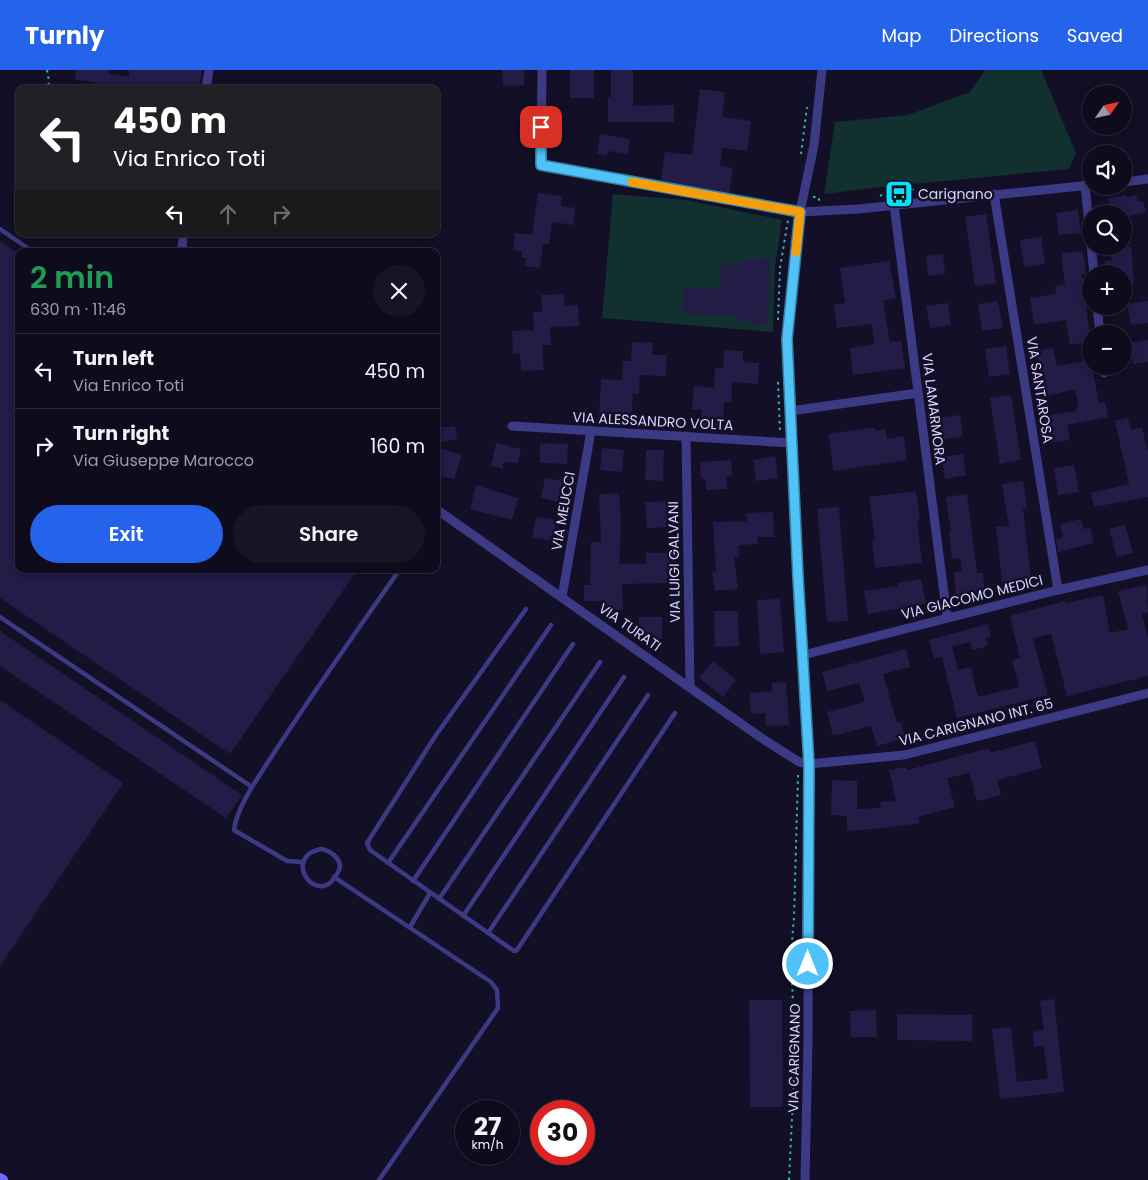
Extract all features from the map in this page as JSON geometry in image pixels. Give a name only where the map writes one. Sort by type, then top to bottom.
[{"type":"street","points":[[207,85],[209,70]]},
{"type":"street","points":[[542,70],[541,165],[800,212],[894,205],[1082,186]]},
{"type":"street","name":"VIA CARIGNANO","points":[[805,1180],[808,1041],[809,764],[787,339],[800,212],[814,146],[822,70]]},
{"type":"street","points":[[1132,181],[1148,179]]},
{"type":"street","name":"VIA SANTAROSA","points":[[994,194],[1058,590]]},
{"type":"street","points":[[1089,195],[1093,265]]},
{"type":"street","name":"VIA LAMARMORA","points":[[894,205],[948,617]]},
{"type":"street","points":[[790,410],[918,393]]},
{"type":"street","name":"VIA ALESSANDRO VOLTA","points":[[512,426],[792,443]]},
{"type":"street","name":"VIA MEUCCI","points":[[562,596],[592,431]]},
{"type":"street","name":"VIA LUIGI GALVANI","points":[[686,436],[690,687]]},
{"type":"street","name":"VIA TURATI","points":[[440,512],[799,762],[809,764]]},
{"type":"street","name":"VIA GIACOMO MEDICI","points":[[803,655],[948,617],[1148,570]]},
{"type":"street","name":"VIA CARIGNANO INT. 65","points":[[809,764],[904,755],[1148,694]]},
{"type":"lane","points":[[0,229],[28,248]]},
{"type":"lane","points":[[303,862],[287,861],[234,830],[235,821],[252,788],[287,732],[397,573]]},
{"type":"lane","points":[[526,609],[436,735],[367,843],[370,850],[430,893],[514,951],[517,950],[675,713]]},
{"type":"lane","points":[[0,618],[252,788]]},
{"type":"lane","points":[[388,863],[551,625]]},
{"type":"lane","points":[[413,881],[573,644]]},
{"type":"lane","points":[[439,899],[600,662]]},
{"type":"lane","points":[[463,916],[624,677]]},
{"type":"lane","points":[[488,933],[648,695]]},
{"type":"lane","points":[[313,850],[329,850],[339,862],[339,870],[334,877],[331,883],[324,886],[317,886],[310,882],[302,870],[303,862],[307,855],[313,850]]},
{"type":"lane","points":[[334,877],[495,985],[497,990],[498,1008],[379,1180]]},
{"type":"lane","points":[[410,927],[430,893]]},
{"type":"path","points":[[47,70],[48,85]]},
{"type":"path","points":[[789,1180],[795,1056],[792,954],[799,762]]},
{"type":"green space","points":[[985,70],[1041,70],[1076,153],[1069,169],[824,194],[835,122],[908,115],[970,92]]},
{"type":"green space","points":[[613,194],[686,200],[782,220],[775,267],[773,332],[602,318]]},
{"type":"building","points":[[76,70],[109,70],[109,74],[129,77],[129,70],[202,70],[200,85],[95,85],[95,82],[75,80]]},
{"type":"building","points":[[502,70],[524,70],[524,85],[503,86]]},
{"type":"building","points":[[570,70],[594,70],[594,98],[570,98]]},
{"type":"building","points":[[611,70],[633,70],[633,106],[674,105],[674,122],[608,122],[608,97],[611,97]]},
{"type":"building","points":[[700,89],[725,92],[722,117],[751,121],[747,151],[722,148],[720,166],[733,168],[729,193],[661,180],[665,152],[692,155]]},
{"type":"building","points":[[600,134],[630,139],[628,154],[608,151],[607,156],[597,154]]},
{"type":"building","points":[[538,193],[562,196],[561,206],[575,208],[573,225],[552,222],[549,244],[543,244],[540,268],[525,266],[526,258],[521,257],[522,251],[513,250],[515,233],[532,235]]},
{"type":"building","points":[[1136,195],[1138,202],[1143,201],[1146,212],[1132,215],[1132,205],[1110,205],[1108,199]]},
{"type":"building","points":[[1078,210],[1081,233],[1059,235],[1056,213]]},
{"type":"building","points":[[986,214],[996,283],[975,286],[965,217]]},
{"type":"building","points":[[1041,237],[1045,264],[1024,267],[1020,240]]},
{"type":"building","points":[[0,241],[15,251],[15,573],[355,573],[230,754],[0,598]]},
{"type":"building","points":[[1082,251],[1084,255],[1085,265],[1082,265],[1082,315],[1087,315],[1089,325],[1082,325],[1082,343],[1070,345],[1066,320],[1034,325],[1030,298],[1056,294],[1055,286],[1065,284],[1061,253]]},
{"type":"building","points":[[943,254],[945,274],[928,276],[926,256]]},
{"type":"building","points":[[1111,255],[1132,255],[1134,283],[1132,283],[1132,265],[1105,265],[1105,261],[1112,260]]},
{"type":"building","points":[[761,258],[770,258],[766,325],[752,324],[752,321],[737,321],[737,315],[683,313],[684,287],[721,289],[721,265],[741,265],[741,260],[761,260]]},
{"type":"building","points":[[889,261],[896,298],[883,301],[890,342],[901,341],[905,368],[853,375],[850,348],[874,344],[872,324],[837,328],[834,304],[845,303],[840,268]]},
{"type":"building","points":[[564,294],[564,306],[578,305],[579,326],[550,327],[551,345],[542,345],[544,370],[521,371],[520,353],[513,354],[512,331],[534,330],[533,312],[542,312],[541,295]]},
{"type":"building","points":[[998,301],[1003,328],[982,331],[978,304]]},
{"type":"building","points":[[1148,301],[1148,323],[1131,325],[1129,315],[1132,315],[1132,303]]},
{"type":"building","points":[[948,303],[951,325],[930,328],[926,306]]},
{"type":"building","points":[[1148,340],[1148,362],[1133,364],[1132,343]]},
{"type":"building","points":[[632,342],[653,343],[652,355],[667,355],[666,376],[640,375],[639,394],[633,394],[631,422],[606,421],[606,417],[599,416],[601,379],[622,380],[623,361],[631,361]]},
{"type":"building","points":[[1006,346],[1010,374],[989,377],[985,349]]},
{"type":"building","points":[[1053,348],[1057,366],[1082,362],[1082,375],[1094,375],[1099,403],[1105,402],[1108,417],[1067,425],[1070,440],[1049,443],[1045,416],[1076,411],[1076,407],[1079,407],[1075,389],[1046,396],[1036,351]]},
{"type":"building","points":[[724,350],[743,351],[743,362],[759,363],[758,384],[732,382],[731,402],[724,402],[722,432],[700,431],[702,410],[692,409],[694,386],[714,388],[715,368],[723,368]]},
{"type":"building","points":[[1011,395],[1021,460],[1000,464],[990,398]]},
{"type":"building","points":[[960,415],[963,436],[942,440],[938,418]]},
{"type":"building","points":[[1128,418],[1131,430],[1142,427],[1148,452],[1148,497],[1094,507],[1091,493],[1129,484],[1115,421]]},
{"type":"building","points":[[440,427],[455,427],[457,439],[440,443]]},
{"type":"building","points":[[875,427],[875,431],[885,429],[887,439],[904,436],[907,460],[833,471],[829,434]]},
{"type":"building","points":[[496,443],[521,449],[518,463],[503,462],[503,469],[491,466]]},
{"type":"building","points":[[540,443],[568,444],[567,464],[540,463]]},
{"type":"building","points":[[440,448],[462,455],[454,479],[440,476]]},
{"type":"building","points":[[602,448],[624,450],[622,472],[600,470]]},
{"type":"building","points":[[646,450],[664,450],[663,481],[645,480]]},
{"type":"building","points":[[963,454],[966,475],[945,479],[942,457]]},
{"type":"building","points":[[775,456],[778,478],[756,481],[753,460]]},
{"type":"building","points":[[731,460],[732,475],[726,476],[727,489],[706,490],[706,479],[701,479],[700,462]]},
{"type":"building","points":[[1074,465],[1079,492],[1058,495],[1054,468]]},
{"type":"building","points":[[545,478],[564,481],[560,502],[541,498]]},
{"type":"building","points":[[1023,481],[1027,508],[1023,509],[1031,579],[1002,582],[996,527],[1009,526],[1002,484]]},
{"type":"building","points":[[476,485],[518,498],[512,520],[470,509]]},
{"type":"building","points":[[916,491],[920,519],[917,520],[922,563],[875,568],[872,541],[875,540],[869,497]]},
{"type":"building","points":[[619,493],[621,526],[619,564],[646,564],[646,553],[670,553],[670,583],[622,584],[623,610],[601,610],[601,601],[584,601],[584,585],[590,585],[591,542],[601,542],[599,494]]},
{"type":"building","points":[[967,494],[977,573],[983,573],[985,592],[956,596],[954,572],[962,571],[960,558],[952,559],[949,533],[951,532],[946,497]]},
{"type":"building","points":[[668,501],[670,527],[647,528],[645,502]]},
{"type":"building","points":[[839,507],[848,621],[827,622],[817,509]]},
{"type":"building","points":[[773,512],[774,537],[757,537],[758,544],[739,545],[739,557],[734,557],[738,589],[715,591],[712,572],[716,571],[713,522],[747,521],[747,513]]},
{"type":"building","points":[[536,517],[556,520],[553,541],[532,537]]},
{"type":"building","points":[[1081,519],[1084,529],[1090,528],[1094,543],[1058,552],[1056,539],[1063,537],[1060,524]]},
{"type":"building","points":[[1125,525],[1133,553],[1117,557],[1109,529]]},
{"type":"building","points":[[921,579],[926,604],[868,614],[864,591],[898,586],[897,583]]},
{"type":"building","points":[[1147,585],[1148,612],[1142,614],[1148,638],[1148,676],[1067,696],[1051,634],[1033,638],[1048,695],[957,718],[942,657],[934,659],[929,640],[988,624],[991,637],[986,638],[988,646],[972,650],[970,642],[952,646],[958,670],[971,667],[978,697],[1019,687],[1012,660],[1020,658],[1010,616],[1065,601],[1066,603],[1103,595],[1110,633],[1128,629],[1118,591]]},
{"type":"building","points":[[780,599],[784,652],[760,654],[757,600]]},
{"type":"building","points":[[714,611],[738,611],[739,646],[715,647]]},
{"type":"building","points":[[639,617],[662,617],[662,639],[639,639]]},
{"type":"building","points":[[0,631],[242,795],[226,818],[0,666]]},
{"type":"building","points":[[906,649],[910,667],[883,674],[897,723],[901,722],[905,738],[877,746],[871,726],[833,736],[827,712],[865,702],[859,683],[827,691],[822,672]]},
{"type":"building","points":[[713,661],[736,680],[723,697],[699,678]]},
{"type":"building","points":[[786,682],[789,725],[766,726],[765,713],[751,714],[749,693],[772,691],[772,683]]},
{"type":"building","points":[[0,700],[123,783],[0,966]]},
{"type":"building","points":[[1035,741],[1042,768],[997,780],[1001,795],[977,801],[969,773],[947,778],[955,807],[918,817],[920,823],[847,831],[847,816],[831,815],[832,780],[857,781],[857,809],[881,808],[880,802],[896,801],[889,770],[907,767],[907,770],[989,748],[990,753]]},
{"type":"building","points":[[1054,999],[1064,1092],[1000,1099],[992,1029],[1011,1027],[1017,1082],[1048,1079],[1044,1046],[1034,1047],[1033,1032],[1044,1030],[1040,1001]]},
{"type":"building","points":[[749,1000],[782,1000],[783,1107],[750,1107]]},
{"type":"building","points":[[876,1010],[877,1037],[851,1037],[850,1011]]},
{"type":"building","points":[[897,1014],[972,1015],[972,1041],[897,1040]]},
{"type":"slow traffic","points":[[632,182],[800,212],[796,252]]},
{"type":"place","name":"Carignano","points":[[899,194]]},
{"type":"route","points":[[541,127],[541,165],[800,212],[787,339],[809,764],[808,964]]}]
